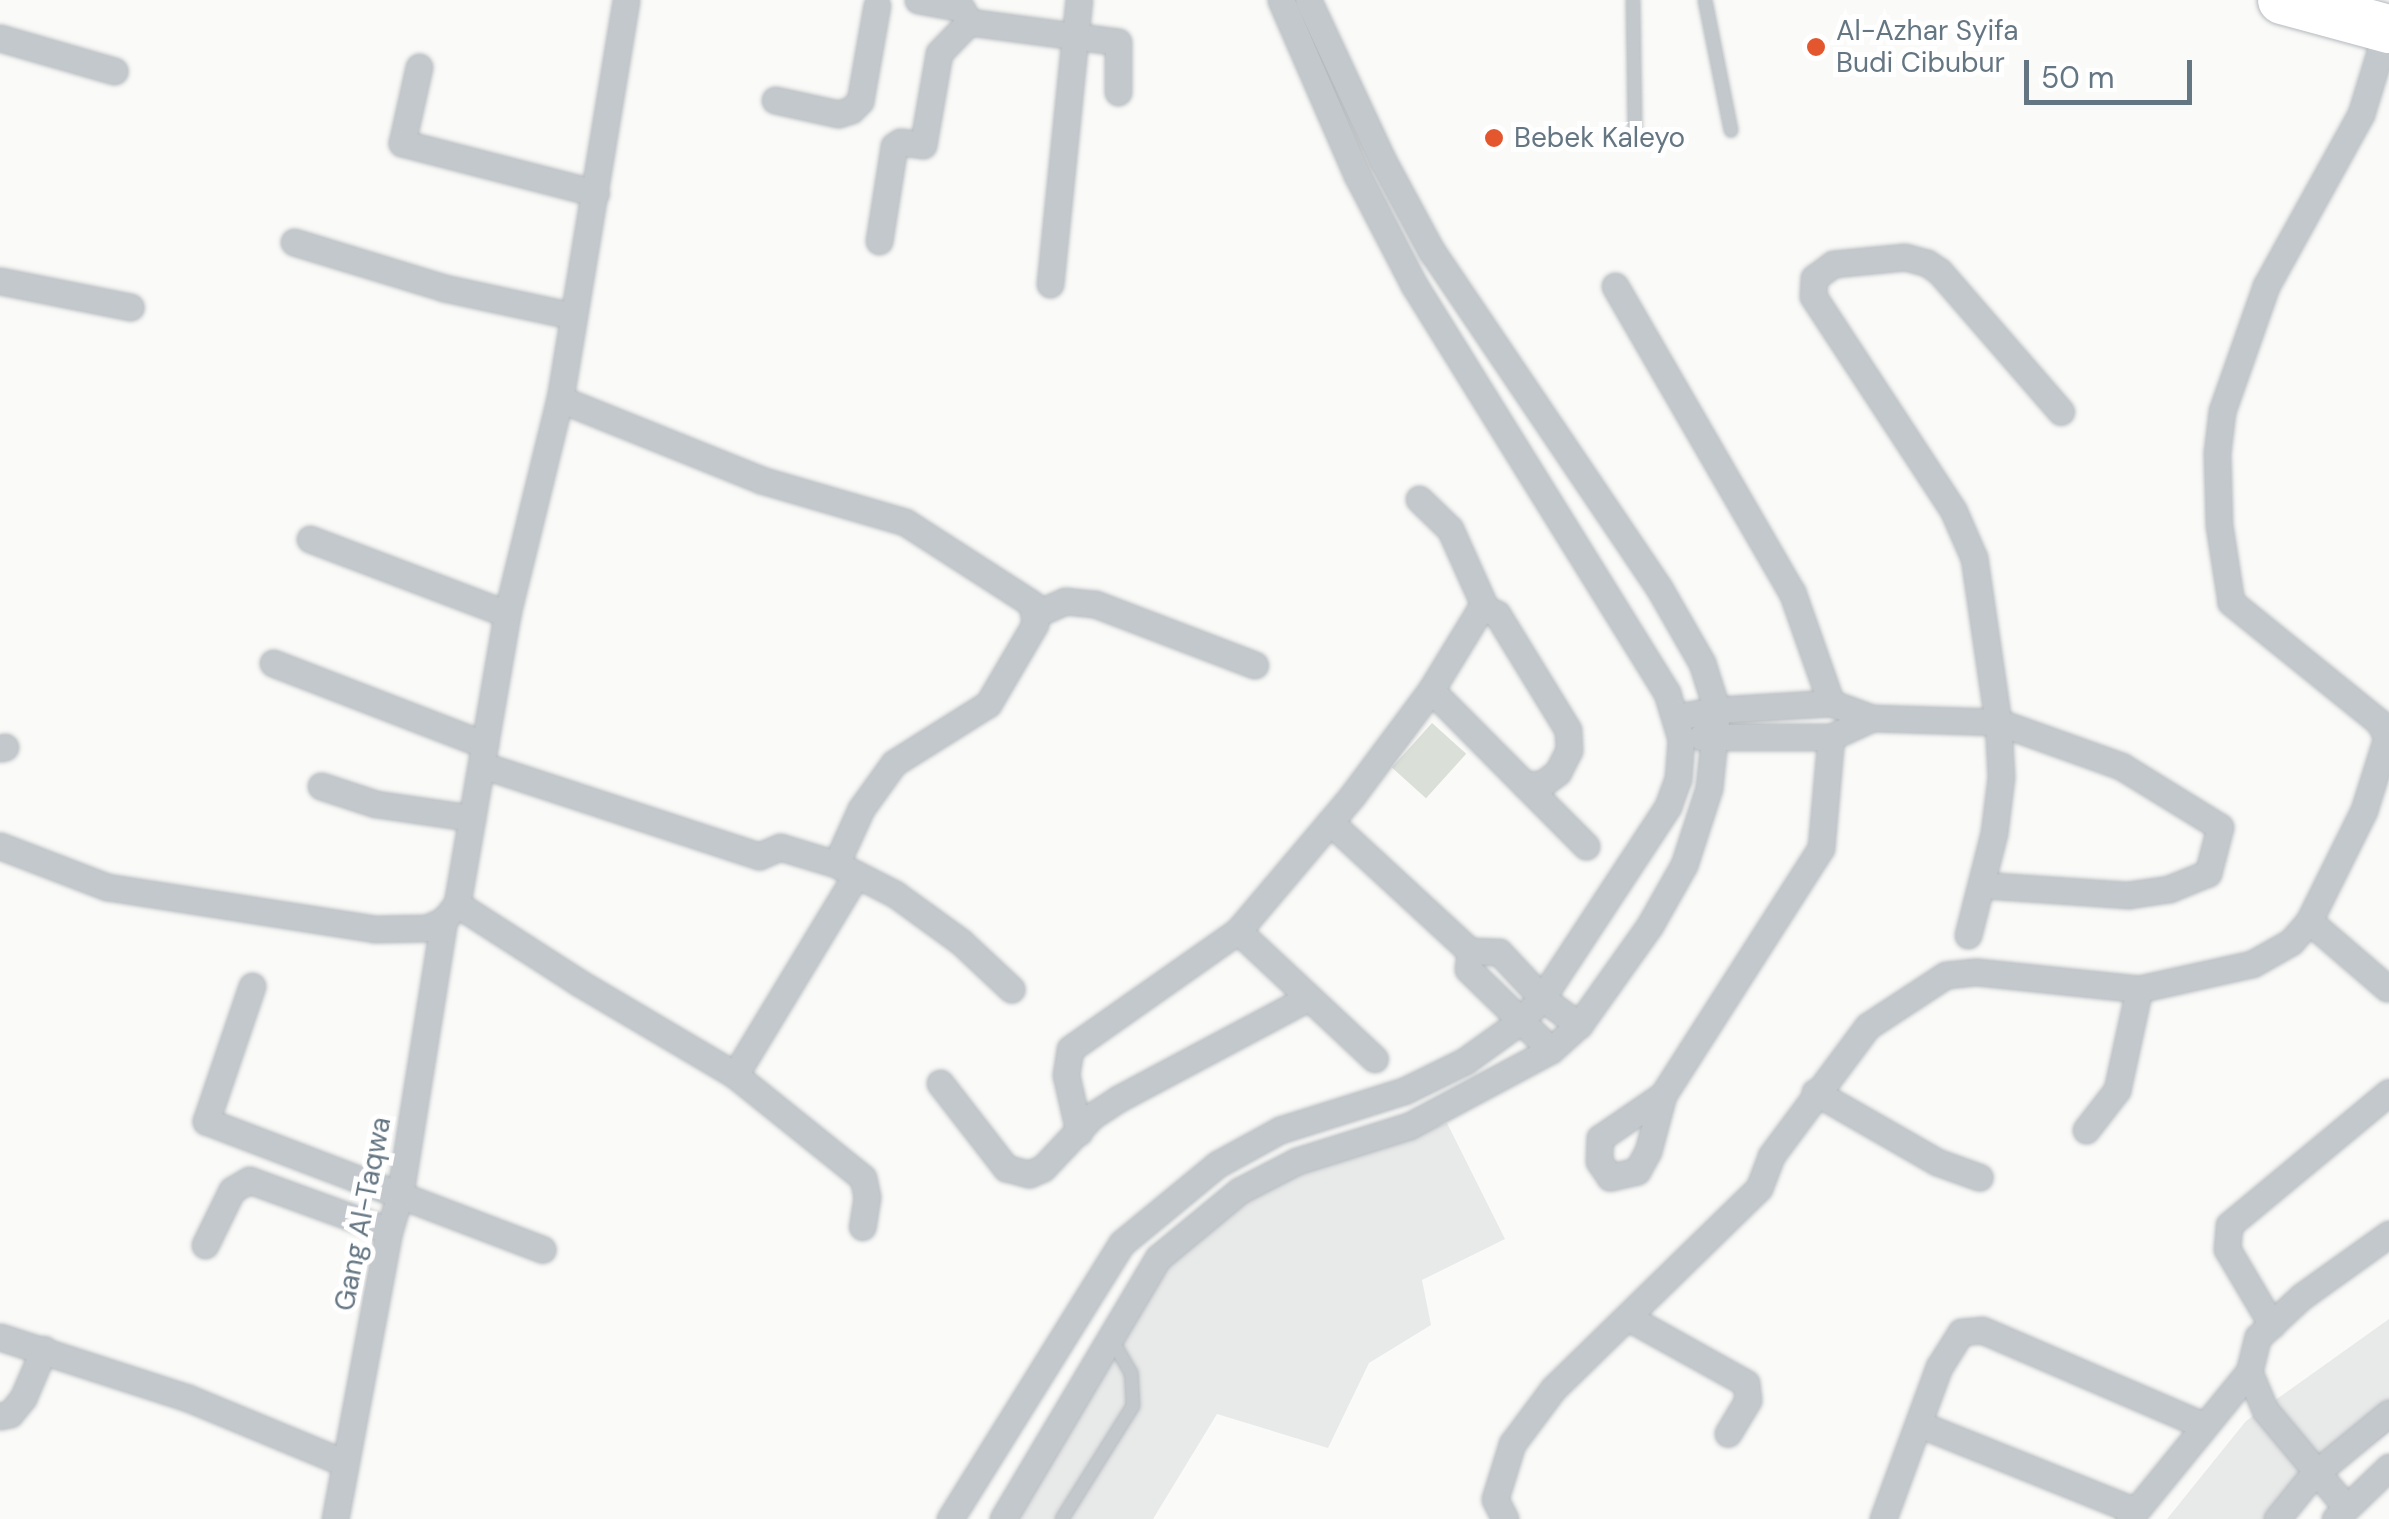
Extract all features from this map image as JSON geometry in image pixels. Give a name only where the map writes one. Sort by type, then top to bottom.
[{"type":"highway","points":[[2282,0],[2388,29]]},
{"type":"street","name":"Gang Al-Taqwa","points":[[334,1519],[472,818],[507,614],[560,399],[626,0]]},
{"type":"street","points":[[775,100],[838,114],[851,110],[860,101],[874,3],[906,7],[915,0],[960,8],[969,22],[1118,42],[1118,92]]},
{"type":"street","points":[[1050,284],[1079,0]]},
{"type":"street","points":[[1003,1519],[1158,1258],[1239,1191],[1296,1161],[1409,1126],[1551,1050],[1579,1025],[1650,925],[1684,866],[1709,788],[1716,722],[1702,663],[1659,588],[1432,252],[1314,48],[1281,0]]},
{"type":"street","points":[[950,1519],[1122,1243],[1218,1164],[1280,1130],[1404,1091],[1465,1061],[1520,1022],[1542,998],[1668,806],[1678,779],[1678,728],[1654,669],[1496,425],[1414,285],[1314,48],[1308,0]]},
{"type":"street","points":[[880,241],[894,146],[900,142],[923,145],[939,52],[969,22]]},
{"type":"street","points":[[1505,1519],[1495,1499],[1512,1444],[1553,1389],[1759,1188],[1771,1156],[1815,1092],[1868,1026],[1946,975],[1977,972],[2139,989],[2252,964],[2291,942],[2309,920],[2364,810],[2387,737],[2379,722],[2231,602],[2218,525],[2217,453],[2222,411],[2266,286],[2361,114],[2388,29]]},
{"type":"street","points":[[0,38],[114,71]]},
{"type":"street","points":[[419,67],[402,143],[596,193]]},
{"type":"street","points":[[294,242],[444,288],[573,316]]},
{"type":"street","points":[[1968,935],[1994,833],[2001,777],[1998,722],[1974,558],[1962,526],[1812,296],[1814,278],[1832,264],[1906,257],[1927,264],[1939,271],[2061,412]]},
{"type":"street","points":[[0,281],[130,307]]},
{"type":"street","points":[[1614,286],[1792,592],[1831,703]]},
{"type":"street","points":[[560,399],[761,480],[905,522],[1032,604],[1036,614]]},
{"type":"street","points":[[1420,499],[1450,529],[1486,609],[1497,614],[1568,730],[1569,750],[1558,772],[1542,784],[1524,785]]},
{"type":"street","points":[[310,539],[507,614]]},
{"type":"street","points":[[736,1075],[846,870],[861,809],[894,763],[988,704],[1036,614],[1064,600],[1095,604],[1255,664]]},
{"type":"street","points":[[1079,1132],[1066,1075],[1070,1049],[1238,930],[1330,822],[1431,690],[1478,613],[1486,609]]},
{"type":"street","points":[[273,663],[483,755],[759,856],[767,856],[780,846],[846,870],[895,894],[948,933],[1011,990]]},
{"type":"street","points":[[1431,690],[1586,846]]},
{"type":"street","points":[[1678,728],[1831,703],[1872,718],[1998,722],[2120,766],[2220,827],[2208,873],[2168,889],[2128,895],[1980,886]]},
{"type":"street","points":[[1716,722],[1831,738],[1872,718]]},
{"type":"street","points":[[1664,1095],[1821,848],[1831,738]]},
{"type":"street","points":[[321,786],[376,804],[472,818]]},
{"type":"street","points":[[1330,822],[1470,950],[1499,952],[1542,998],[1579,1025]]},
{"type":"street","points":[[0,846],[106,887],[374,929],[427,928],[451,912],[736,1075],[863,1178],[867,1197],[862,1226]]},
{"type":"street","points":[[2309,920],[2387,988]]},
{"type":"street","points":[[1238,930],[1376,1059]]},
{"type":"street","points":[[1470,950],[1468,969],[1551,1050]]},
{"type":"street","points":[[252,986],[206,1121],[542,1250]]},
{"type":"street","points":[[2086,1130],[2117,1090],[2139,989]]},
{"type":"street","points":[[940,1083],[1010,1172],[1028,1174],[1043,1168],[1118,1099],[1308,998]]},
{"type":"street","points":[[1815,1092],[1937,1162],[1980,1177]]},
{"type":"street","points":[[2272,1324],[2227,1249],[2228,1226],[2389,1092]]},
{"type":"street","points":[[205,1246],[232,1190],[249,1180],[389,1231]]},
{"type":"street","points":[[1919,1424],[2132,1515],[2248,1372],[2258,1337],[2389,1234]]},
{"type":"street","points":[[1076,1318],[1110,1337]]},
{"type":"street","points":[[1629,1318],[1746,1384],[1748,1400],[1728,1433]]},
{"type":"street","points":[[1883,1519],[1939,1367],[1960,1332],[1982,1330],[2204,1425]]},
{"type":"street","points":[[0,1337],[188,1398],[345,1463]]},
{"type":"street","points":[[0,1416],[10,1414],[23,1398],[44,1349]]},
{"type":"street","points":[[2248,1372],[2265,1410],[2341,1513],[2389,1467]]},
{"type":"street","points":[[2277,1519],[2315,1474],[2389,1413]]},
{"type":"lane","points":[[1634,0],[1635,134]]},
{"type":"lane","points":[[1705,0],[1732,130]]},
{"type":"lane","points":[[1062,1519],[1132,1406],[1131,1374],[1110,1337]]},
{"type":"shaded area","points":[[1432,723],[1466,754],[1426,798],[1392,768]]},
{"type":"shaded area","points":[[1447,1123],[1505,1239],[1422,1280],[1431,1325],[1369,1363],[1328,1448],[1217,1414],[1153,1519],[1016,1519],[1160,1261],[1269,1185]]},
{"type":"shaded area","points":[[2389,1319],[2389,1432],[2311,1490],[2287,1519],[2167,1519],[2246,1421]]},
{"type":"place","name":"Al-Azhar Syifa Budi Cibubur","points":[[1816,47]]},
{"type":"place","name":"Bebek Kaleyo","points":[[1494,138]]}]
